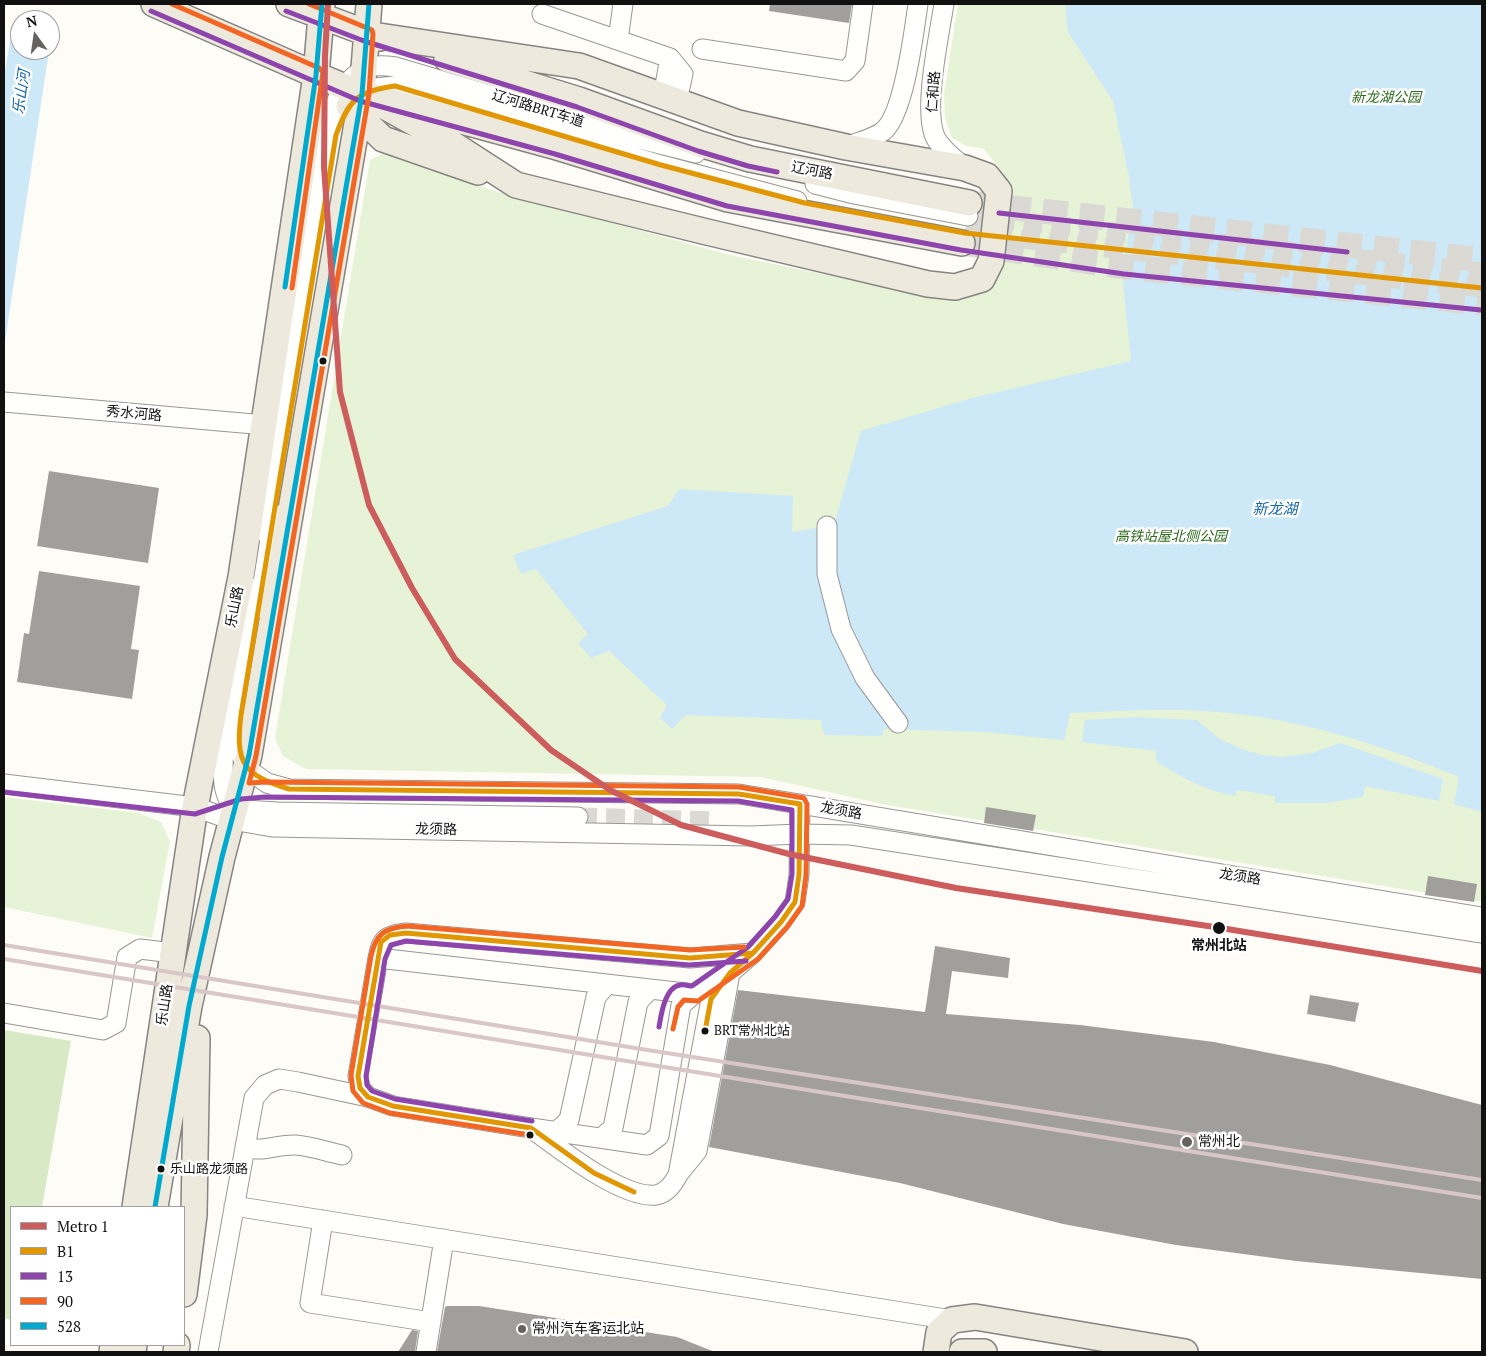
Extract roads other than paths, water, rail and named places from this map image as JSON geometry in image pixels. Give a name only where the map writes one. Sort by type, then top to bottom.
[{"type":"main road","points":[[154,4],[316,75],[349,99],[451,143],[516,185],[928,284],[955,287],[982,279],[991,261],[1000,191],[987,176],[965,168],[846,147],[738,123],[579,66],[366,34]]},
{"type":"main road","name":"辽河路","points":[[290,4],[322,10],[366,34],[579,100],[700,144],[966,224]]},
{"type":"main road","name":"乐山路","points":[[155,1206],[189,1006],[234,804],[246,768],[349,99],[366,34],[369,4]]},
{"type":"main road","name":"乐山路","points":[[135,1206],[195,807],[241,577],[265,425],[316,75],[322,10]]},
{"type":"main road","points":[[349,99],[557,147],[728,199],[966,224]]},
{"type":"main road","points":[[185,1286],[194,1215],[196,1054],[206,931]]},
{"type":"main road","points":[[936,1352],[939,1332],[952,1320],[975,1317],[1185,1352]]},
{"type":"main road","points":[[962,1352],[984,1352]]},
{"type":"street","points":[[618,40],[623,4]]},
{"type":"street","points":[[702,49],[846,71],[855,61],[864,4]]},
{"type":"street","name":"仁和路","points":[[846,147],[883,132],[897,111],[909,62],[918,4]]},
{"type":"street","name":"仁和路","points":[[944,4],[931,98],[931,116],[934,136],[965,168]]},
{"type":"street","points":[[542,14],[670,58],[683,74],[670,99]]},
{"type":"street","name":"辽河路BRT车道","points":[[349,99],[377,66],[396,66],[634,137],[966,224]]},
{"type":"street","points":[[349,99],[322,159],[224,746],[223,773],[225,790],[234,804],[277,812],[578,817]]},
{"type":"street","name":"秀水河路","points":[[7,402],[265,425]]},
{"type":"street","points":[[827,526],[827,574],[841,629],[865,678],[898,723]]},
{"type":"street","points":[[246,768],[267,783],[289,789]]},
{"type":"street","name":"龙须路","points":[[4,784],[195,807],[234,804],[265,789],[739,794],[1482,917]]},
{"type":"street","name":"龙须路","points":[[234,804],[272,827],[742,836],[851,835],[1482,933]]},
{"type":"street","points":[[531,1128],[594,1173],[634,1192],[656,1195],[671,1187],[678,1175],[711,999],[730,973],[753,953],[781,922],[795,902],[799,875],[800,804]]},
{"type":"street","points":[[368,1097],[360,1088],[358,1076],[381,942],[390,935],[406,933],[690,958],[753,953]]},
{"type":"street","points":[[4,1013],[103,1030],[116,1022],[127,957],[140,949],[173,953]]},
{"type":"street","points":[[208,1352],[254,1098],[265,1085],[280,1079],[368,1097],[393,1106],[636,1144],[648,1133],[671,1003],[753,953]]},
{"type":"street","points":[[378,958],[688,993]]},
{"type":"street","points":[[556,1132],[570,1120],[596,997],[606,984]]},
{"type":"street","points":[[596,1138],[613,1128],[638,1002],[644,988]]},
{"type":"street","points":[[245,1147],[255,1151],[277,1146],[296,1146],[342,1155]]},
{"type":"street","points":[[234,1206],[952,1320]]},
{"type":"street","points":[[323,1220],[310,1303],[431,1322]]},
{"type":"street","points":[[426,1352],[444,1239]]},
{"type":"water","name":"新龙湖","points":[[1065,4],[1482,4],[1482,812],[1454,804],[1459,777],[1401,754],[1341,735],[1249,715],[1162,710],[1070,713],[1064,740],[984,732],[883,729],[882,736],[824,735],[821,720],[686,715],[672,729],[660,718],[667,705],[609,651],[591,658],[578,643],[588,634],[536,569],[521,574],[513,555],[668,506],[679,489],[793,496],[792,532],[834,525],[861,431],[972,398],[1131,361],[1122,273],[1133,207],[1129,177],[1113,101],[1068,32]]},
{"type":"water","name":"乐山河","points":[[10,40],[10,60],[48,60],[4,348],[4,77]]},
{"type":"water","points":[[1135,717],[1197,720],[1218,738],[1239,748],[1261,755],[1282,757],[1313,753],[1340,743],[1443,779],[1439,801],[1365,786],[1363,797],[1325,803],[1275,803],[1275,796],[1237,790],[1235,796],[1194,783],[1156,761],[1156,751],[1082,742],[1085,720]]},
{"type":"tunnel","points":[[969,203],[1482,260]]},
{"type":"tunnel","points":[[968,216],[1482,272]]},
{"type":"tunnel","points":[[965,233],[1482,288]]},
{"type":"tunnel","points":[[962,243],[1125,267],[1482,303]]},
{"type":"tunnel","points":[[578,817],[715,821]]},
{"type":"railway","points":[[4,945],[641,1049],[1482,1180]]},
{"type":"railway","points":[[4,959],[1482,1198]]},
{"type":"metro line","name":"1","points":[[328,4],[325,55],[324,167],[340,392],[369,505],[412,588],[455,659],[551,750],[610,790],[681,825],[789,854],[956,888],[1221,928],[1482,971]]},
{"type":"place","name":"常州北站","points":[[1219,928]]},
{"type":"place","name":"BRT常州北站","points":[[705,1031]]},
{"type":"place","name":"常州北","points":[[1187,1142]]},
{"type":"place","name":"乐山路龙须路","points":[[161,1169]]},
{"type":"place","name":"常州汽车客运北站","points":[[522,1329]]},
{"type":"park label","name":"新龙湖公园","points":[[1386,98]]},
{"type":"park label","name":"高铁站屋北侧公园","points":[[1171,537]]}]
